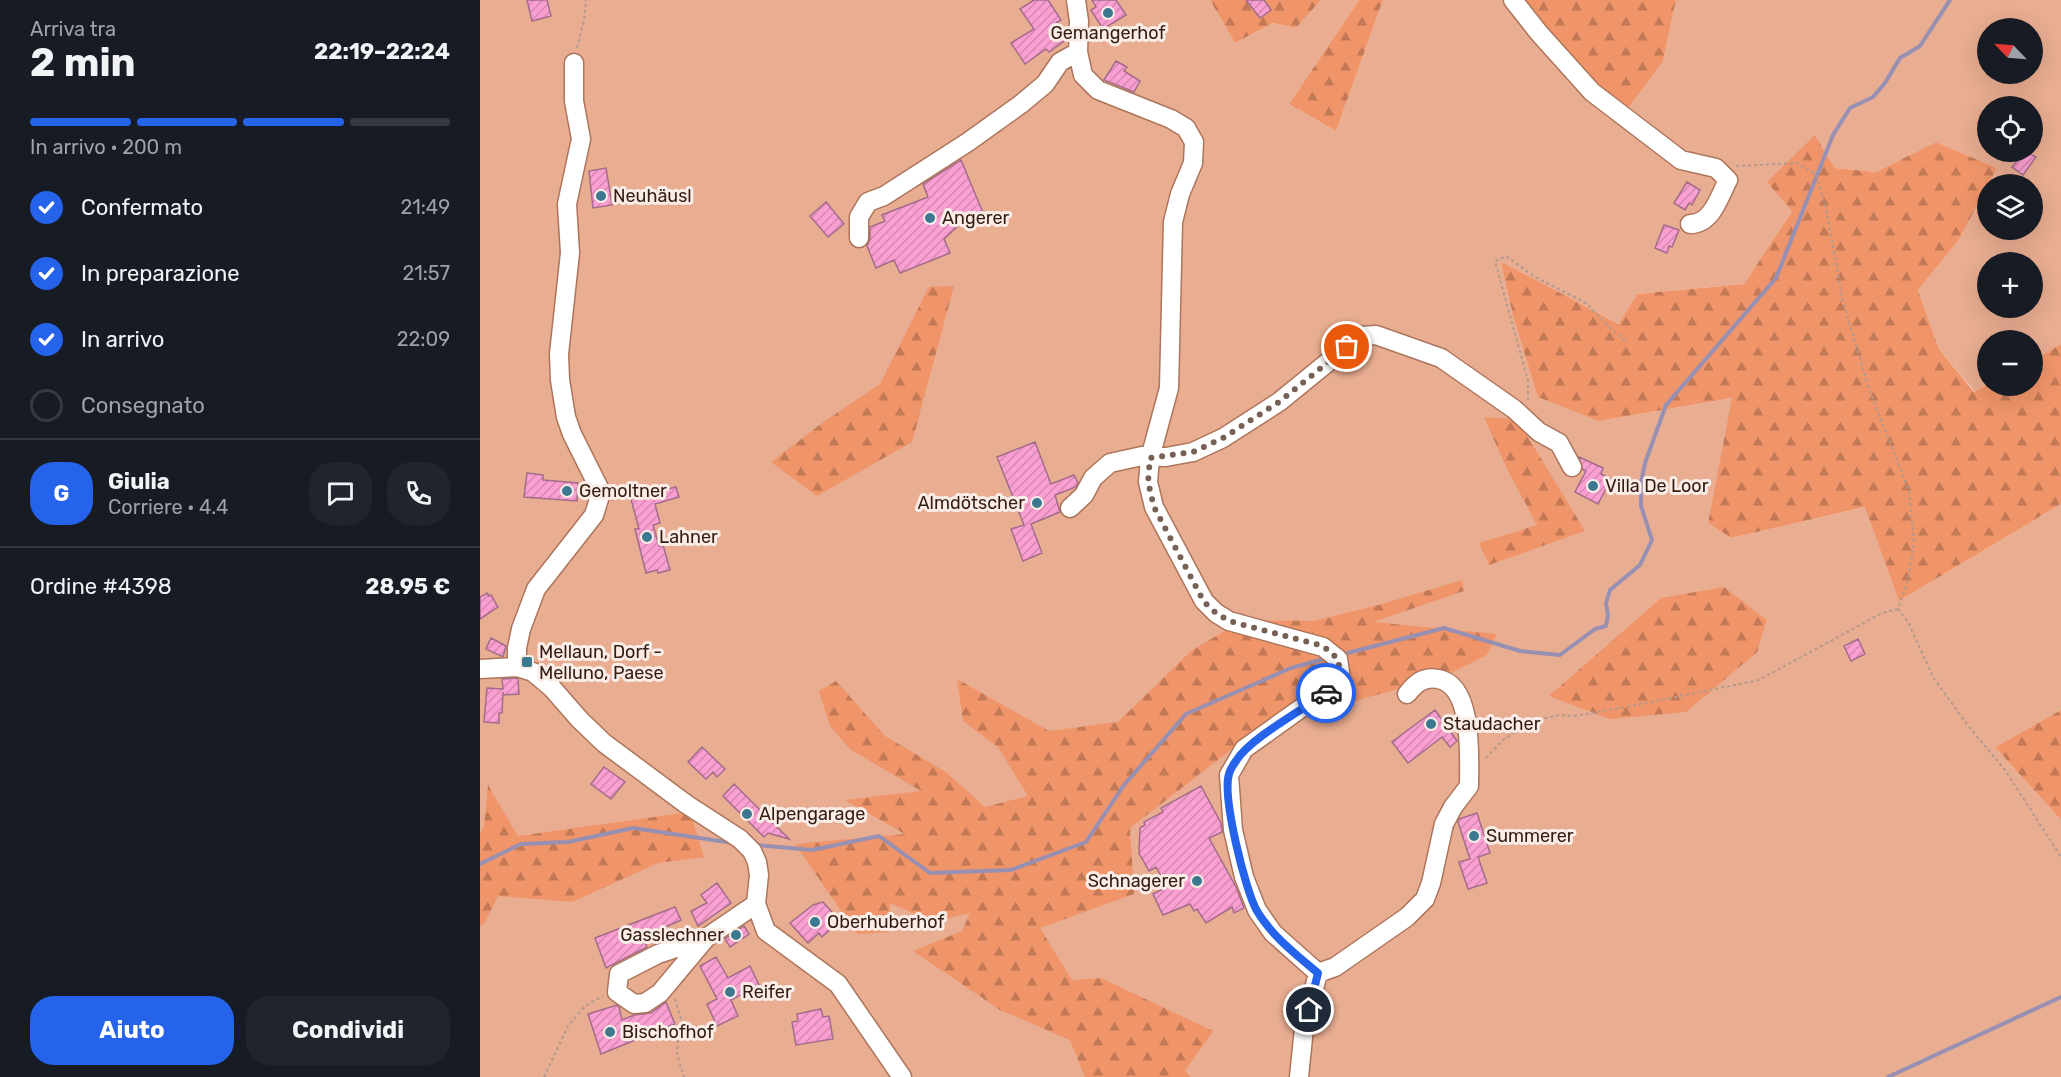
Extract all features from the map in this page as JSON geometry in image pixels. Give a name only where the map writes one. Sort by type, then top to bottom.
[{"type":"street","points":[[1076,0],[1078,52],[1083,75],[1098,90],[1171,119],[1186,128],[1194,142],[1193,163],[1180,194],[1173,222],[1169,388],[1150,458],[1148,482],[1154,507],[1204,602],[1216,613],[1229,621],[1323,646],[1333,654],[1340,672],[1326,694],[1300,709],[1245,749],[1228,775],[1233,830],[1244,877],[1257,910],[1273,933],[1318,973]]},
{"type":"street","points":[[1513,0],[1592,92],[1681,160],[1716,168],[1728,180],[1710,214],[1699,224],[1690,224]]},
{"type":"street","points":[[859,238],[859,217],[868,202],[884,196],[986,129],[1045,84],[1060,62],[1078,52]]},
{"type":"street","points":[[517,667],[517,648],[521,629],[536,589],[594,515],[599,499],[598,486],[566,417],[560,380],[559,354],[570,253],[567,204],[581,139],[573,93],[574,63]]},
{"type":"street","points":[[1070,508],[1084,495],[1093,478],[1110,463],[1142,456],[1150,458],[1193,452],[1223,438],[1279,402],[1360,336],[1376,335],[1441,358],[1514,409],[1539,432],[1559,443],[1572,467]]},
{"type":"street","points":[[480,669],[526,668],[542,679],[580,720],[635,767],[746,845],[757,862],[759,875],[756,904],[766,931],[838,984],[902,1077]]},
{"type":"street","points":[[1318,973],[1335,967],[1407,918],[1425,899],[1431,883],[1444,824],[1453,807],[1469,786],[1467,718],[1458,693],[1446,680],[1433,678],[1416,682],[1407,694]]},
{"type":"street","points":[[706,938],[660,993],[645,1003],[634,1004],[617,992],[619,974],[658,954],[706,938],[756,904]]},
{"type":"street","points":[[1299,1077],[1304,1028],[1318,973]]},
{"type":"path","points":[[574,63],[586,0]]},
{"type":"path","points":[[1716,168],[1797,163],[1816,175],[1826,208],[1842,302],[1869,389],[1908,492],[1914,542],[1908,579],[1898,609]]},
{"type":"path","points":[[1514,409],[1527,404],[1528,381],[1495,261],[1506,256],[1535,277],[1586,303],[1628,343]]},
{"type":"path","points":[[1469,786],[1486,757],[1503,740],[1530,722],[1559,715],[1574,716],[1631,706],[1759,680],[1882,613],[1898,609]]},
{"type":"path","points":[[1898,609],[1908,622],[1933,677],[1965,722],[2005,770],[2061,857]]},
{"type":"path","points":[[675,976],[674,995],[681,1018],[677,1054],[684,1077]]},
{"type":"path","points":[[544,1077],[568,1026],[585,1006],[611,992],[617,992]]},
{"type":"shaded area","points":[[480,0],[1210,0],[1235,43],[1273,23],[1296,28],[1321,0],[1359,0],[1289,104],[1336,131],[1383,0],[1511,0],[1663,61],[1676,0],[2061,0],[2061,344],[2043,354],[2043,330],[1977,330],[1977,391],[1975,392],[1939,349],[1918,290],[1958,241],[1977,205],[1977,240],[2043,240],[2043,174],[1994,174],[1997,168],[1983,162],[2043,162],[2043,96],[1977,96],[1977,159],[1936,142],[1876,172],[1835,168],[1815,135],[1792,211],[1744,284],[1637,294],[1620,324],[1501,263],[1599,421],[1733,398],[1708,523],[1731,538],[1866,507],[1899,601],[2061,504],[2061,710],[1995,747],[2061,820],[2061,1077],[480,1077]]},
{"type":"green space","points":[[1210,0],[1321,0],[1296,28],[1273,23],[1235,43]]},
{"type":"green space","points":[[1359,0],[1383,0],[1336,131],[1289,104]]},
{"type":"green space","points":[[1511,0],[1676,0],[1663,61],[1626,111]]},
{"type":"green space","points":[[1815,135],[1835,168],[1876,172],[1936,142],[1977,159],[1977,162],[1997,168],[1994,174],[1977,174],[1977,205],[1958,241],[1918,290],[1939,349],[1974,392],[1977,390],[1977,396],[2043,396],[2043,354],[2061,344],[2061,504],[1899,601],[1865,507],[1731,538],[1708,523],[1732,398],[1599,421],[1538,397],[1513,315],[1501,262],[1619,324],[1637,294],[1744,284],[1792,211],[1767,182]]},
{"type":"green space","points":[[954,286],[912,442],[817,496],[771,462],[825,421],[880,384],[929,287]]},
{"type":"green space","points":[[1484,417],[1517,419],[1585,531],[1489,565],[1479,543],[1537,525],[1507,469]]},
{"type":"green space","points":[[1462,580],[1464,591],[1373,622],[1497,634],[1487,655],[1443,677],[1365,698],[1249,736],[1130,828],[1134,894],[1040,928],[1072,980],[1101,978],[1213,1031],[1185,1071],[1191,1077],[1085,1077],[1070,1040],[1000,1010],[913,951],[962,931],[970,913],[933,922],[890,903],[889,932],[857,934],[795,844],[905,834],[845,800],[921,791],[851,750],[830,726],[819,691],[836,681],[885,736],[946,772],[985,807],[1028,796],[998,747],[963,721],[957,679],[1049,731],[1118,722],[1191,651],[1243,620],[1314,621]]},
{"type":"green space","points":[[1724,587],[1767,620],[1757,652],[1686,712],[1610,719],[1549,696],[1661,598]]},
{"type":"green space","points":[[2061,710],[2061,820],[1995,747]]},
{"type":"green space","points":[[488,785],[518,836],[690,812],[704,857],[658,863],[572,902],[498,896],[484,924],[480,926],[480,834],[484,826]]},
{"type":"building","points":[[527,0],[547,0],[551,16],[532,21]]},
{"type":"building","points":[[1034,0],[1048,0],[1061,20],[1056,23],[1067,39],[1049,52],[1046,49],[1025,64],[1011,43],[1034,29],[1020,9]]},
{"type":"building","name":"Gemangerhof","points":[[1092,0],[1116,0],[1126,15],[1103,29],[1091,10],[1096,7]]},
{"type":"building","points":[[1246,0],[1264,0],[1271,10],[1260,18]]},
{"type":"building","points":[[1116,61],[1127,67],[1124,71],[1140,81],[1134,92],[1104,80]]},
{"type":"building","name":"Angerer","points":[[961,160],[984,215],[959,225],[944,239],[950,253],[900,273],[894,260],[876,268],[867,246],[870,239],[870,227],[885,221],[882,215],[928,197],[923,184]]},
{"type":"building","points":[[2016,162],[2032,162],[2024,174],[2012,167]]},
{"type":"building","name":"Neuhäusl","points":[[606,168],[612,205],[593,208],[589,171]]},
{"type":"building","points":[[1687,182],[1700,190],[1692,205],[1689,203],[1685,210],[1674,203]]},
{"type":"building","points":[[826,202],[844,224],[828,237],[810,216]]},
{"type":"building","points":[[1664,225],[1679,230],[1667,253],[1655,248]]},
{"type":"building","name":"Almdötscher","points":[[1035,442],[1051,484],[1074,475],[1078,483],[1076,487],[1055,495],[1060,512],[1031,524],[1042,553],[1023,561],[1011,529],[1024,525],[997,457]]},
{"type":"building","name":"Villa De Loor","points":[[1579,457],[1603,468],[1601,474],[1611,479],[1598,504],[1575,492],[1586,471],[1583,470]]},
{"type":"building","points":[[527,473],[543,475],[543,480],[578,483],[577,501],[524,497]]},
{"type":"building","name":"Lahner","points":[[651,487],[653,493],[676,487],[679,497],[655,504],[660,523],[653,525],[659,546],[663,545],[670,570],[658,573],[657,570],[646,573],[635,529],[639,529],[631,499],[637,498],[635,491]]},
{"type":"building","points":[[487,593],[491,595],[498,607],[480,619],[480,597]]},
{"type":"building","points":[[491,638],[506,646],[503,657],[486,649]]},
{"type":"building","points":[[1858,639],[1865,654],[1851,661],[1844,646]]},
{"type":"building","points":[[516,678],[519,694],[503,695],[503,692],[499,723],[484,722],[487,688],[503,689],[502,679]]},
{"type":"building","name":"Staudacher","points":[[1435,710],[1457,741],[1450,747],[1442,737],[1408,763],[1392,742]]},
{"type":"building","points":[[702,747],[725,769],[717,777],[713,772],[706,779],[688,762]]},
{"type":"building","points":[[604,767],[625,782],[611,799],[591,784]]},
{"type":"building","points":[[734,784],[789,839],[768,833],[764,837],[723,796]]},
{"type":"building","points":[[1201,786],[1221,823],[1222,832],[1209,838],[1236,887],[1244,908],[1234,913],[1232,907],[1206,923],[1197,909],[1194,911],[1190,904],[1163,915],[1153,894],[1167,887],[1156,867],[1149,871],[1139,853],[1140,828],[1145,825],[1144,822],[1163,812],[1161,808]]},
{"type":"building","name":"Summerer","points":[[1477,813],[1490,853],[1478,857],[1487,883],[1468,889],[1459,862],[1470,859],[1458,822],[1459,819]]},
{"type":"building","points":[[717,883],[731,903],[698,926],[691,911],[707,903],[701,895]]},
{"type":"building","name":"Oberhuberhof","points":[[823,902],[840,921],[822,937],[819,933],[808,943],[790,923],[813,905]]},
{"type":"building","points":[[675,907],[681,920],[663,928],[641,933],[647,947],[606,968],[595,938]]},
{"type":"building","name":"Gasslechner","points":[[744,926],[749,934],[730,947],[725,939]]},
{"type":"building","name":"Reifer","points":[[716,957],[728,978],[750,966],[759,985],[731,1000],[738,1016],[717,1026],[707,1004],[717,999],[700,966]]},
{"type":"building","points":[[666,1002],[675,1024],[601,1054],[588,1014],[617,1005],[622,1020],[634,1015],[651,1013]]},
{"type":"building","points":[[821,1009],[823,1017],[829,1016],[833,1039],[796,1045],[792,1022],[798,1021],[797,1014]]},
{"type":"waterway","points":[[1340,655],[1444,628],[1520,651],[1560,655],[1595,629],[1606,626],[1608,615],[1606,603],[1610,590],[1640,565],[1652,540],[1641,506],[1641,483],[1645,463],[1666,405],[1776,278],[1833,135],[1850,108],[1873,97],[1885,83],[1900,58],[1920,46],[1950,0]]},
{"type":"waterway","points":[[755,845],[812,850],[879,836],[930,873],[1011,870],[1086,842],[1124,785],[1186,714],[1291,668],[1327,658]]},
{"type":"waterway","points":[[480,864],[521,844],[568,842],[633,828],[733,843]]},
{"type":"waterway","points":[[1888,1077],[2061,997]]},
{"type":"way so far","points":[[1326,693],[1340,672],[1338,659],[1323,646],[1229,621],[1204,602],[1154,507],[1148,482],[1150,458],[1193,452],[1223,438],[1279,402],[1347,347]]},
{"type":"place","name":"Gemangerhof","points":[[1108,13]]},
{"type":"place","name":"Neuhäusl","points":[[601,196]]},
{"type":"place","name":"Angerer","points":[[930,218]]},
{"type":"place","name":"Villa De Loor","points":[[1593,486]]},
{"type":"place","name":"Gemoltner","points":[[567,491]]},
{"type":"place","name":"Almdötscher","points":[[1037,503]]},
{"type":"place","name":"Lahner","points":[[647,537]]},
{"type":"place","name":"Mellaun, Dorf - Melluno, Paese","points":[[527,662]]},
{"type":"place","name":"Staudacher","points":[[1431,724]]},
{"type":"place","name":"Alpengarage","points":[[747,814]]},
{"type":"place","name":"Summerer","points":[[1474,836]]},
{"type":"place","name":"Schnagerer","points":[[1197,881]]},
{"type":"place","name":"Oberhuberhof","points":[[815,922]]},
{"type":"place","name":"Gasslechner","points":[[736,935]]},
{"type":"place","name":"Reifer","points":[[730,992]]},
{"type":"place","name":"Bischofhof","points":[[610,1032]]},
{"type":"route","points":[[1309,1010],[1318,973],[1273,933],[1257,910],[1244,877],[1233,830],[1228,775],[1245,749],[1326,693]]}]
